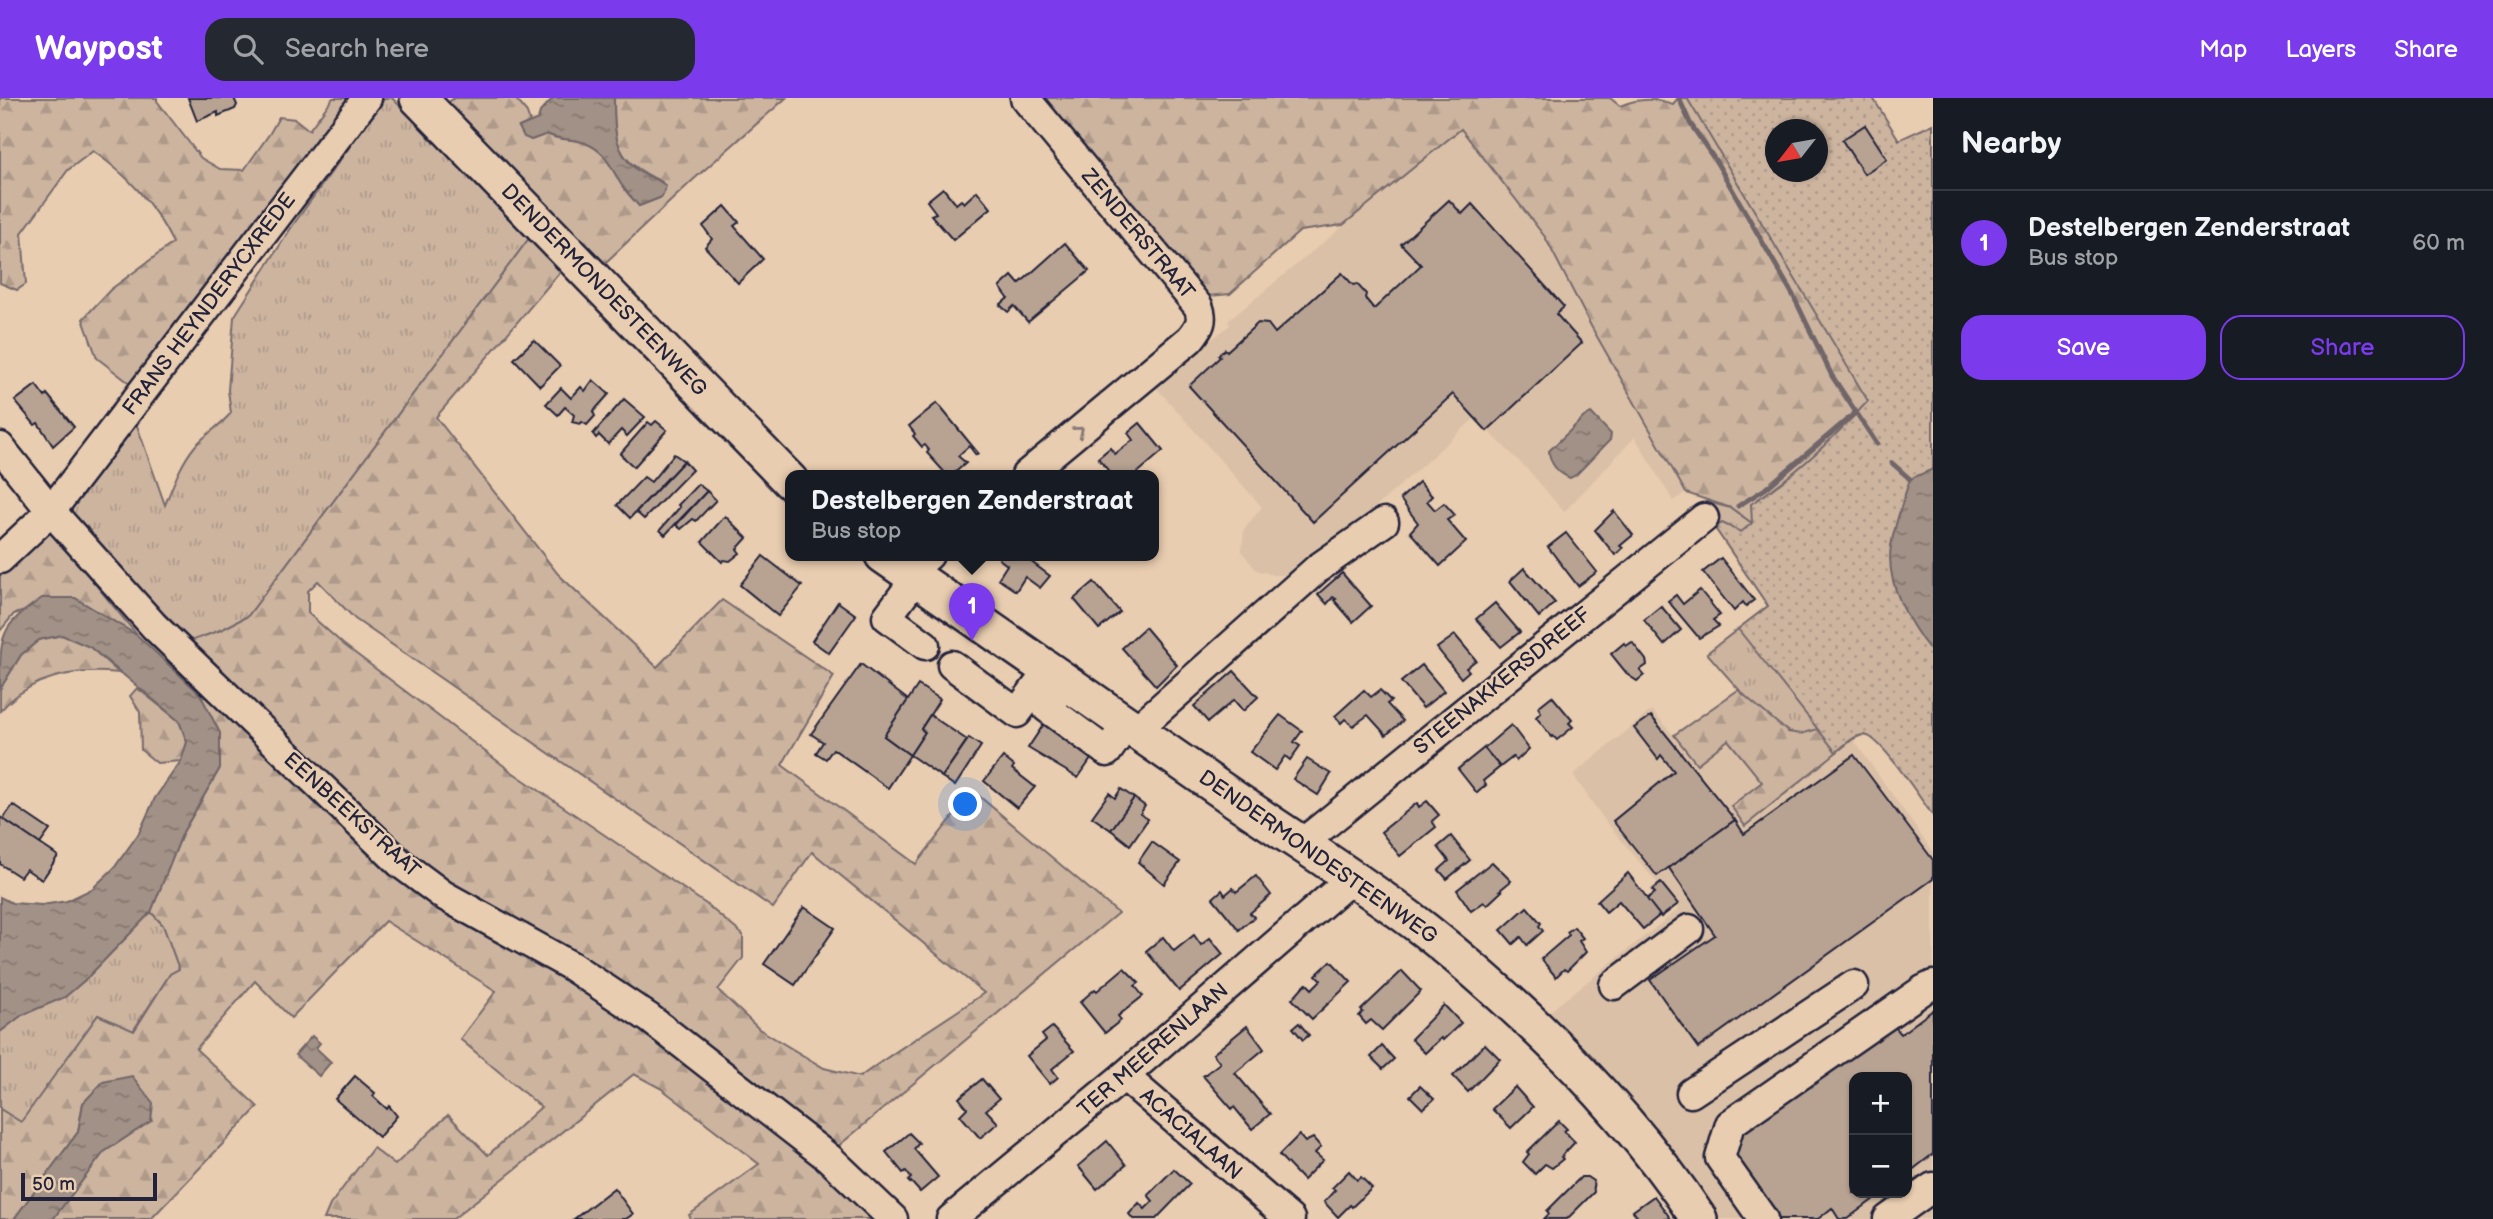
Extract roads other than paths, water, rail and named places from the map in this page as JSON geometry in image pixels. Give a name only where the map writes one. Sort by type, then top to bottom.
[{"type":"main road","name":"DENDERMONDESTEENWEG","points":[[418,98],[785,476]]},
{"type":"main road","name":"DENDERMONDESTEENWEG","points":[[909,565],[1058,676],[1352,878],[1472,968],[1534,1023],[1614,1107],[1678,1187],[1699,1219]]},
{"type":"street","name":"FRANS HEYNDERYCXREDE","points":[[0,559],[51,511],[367,98]]},
{"type":"street","name":"ZENDERSTRAAT","points":[[1025,98],[1198,306],[1202,316],[1200,328],[1191,339],[1032,470]]},
{"type":"street","name":"EENBEEKSTRAAT","points":[[0,447],[51,511],[155,626],[400,863],[443,895],[572,966],[649,1018],[829,1158],[893,1219]]},
{"type":"street","name":"STEENAKKERSDREEF","points":[[1301,844],[1704,518]]},
{"type":"street","points":[[1132,727],[1318,568],[1384,522]]},
{"type":"street","points":[[909,565],[887,617],[925,645]]},
{"type":"street","points":[[952,665],[1017,713],[1058,676]]},
{"type":"street","name":"TER MEERENLAAN","points":[[951,1219],[1124,1076],[1352,878]]},
{"type":"street","points":[[1614,985],[1689,929]]},
{"type":"street","points":[[1691,1093],[1854,985]]},
{"type":"street","points":[[1763,1219],[1720,1158],[1730,1124],[1933,985]]},
{"type":"street","name":"ACACIALAAN","points":[[1124,1076],[1290,1219]]},
{"type":"street","points":[[1888,1219],[1928,1195]]},
{"type":"water","points":[[553,98],[614,98],[616,137],[623,155],[637,170],[666,186],[662,197],[639,206],[623,187],[603,155],[592,146],[547,134],[531,140],[524,137],[519,127],[538,119],[540,112]]},
{"type":"water","points":[[1591,413],[1611,434],[1610,440],[1570,478],[1555,468],[1549,451]]},
{"type":"water","points":[[1933,469],[1933,654],[1901,604],[1890,561],[1895,529],[1910,479]]},
{"type":"water","points":[[42,598],[75,598],[138,636],[200,694],[220,733],[220,768],[183,832],[151,912],[65,997],[22,1015],[0,1032],[0,897],[12,903],[42,905],[67,901],[92,889],[114,868],[139,833],[155,798],[181,761],[187,742],[179,721],[90,647],[62,635],[39,640],[21,655],[0,689],[5,633],[18,617]]},
{"type":"water","points":[[312,1036],[320,1043],[316,1048],[331,1062],[319,1076],[295,1055]]},
{"type":"water","points":[[132,1076],[153,1103],[151,1121],[104,1152],[53,1219],[14,1219],[78,1132],[83,1103],[103,1082]]},
{"type":"waterway","points":[[1679,98],[1690,123],[1717,163],[1793,295],[1832,376],[1877,444]]},
{"type":"waterway","points":[[1738,506],[1765,489],[1855,413]]},
{"type":"waterway","points":[[1892,463],[1910,479]]},
{"type":"place","name":"Destelbergen Zenderstraat","points":[[972,641]]}]
